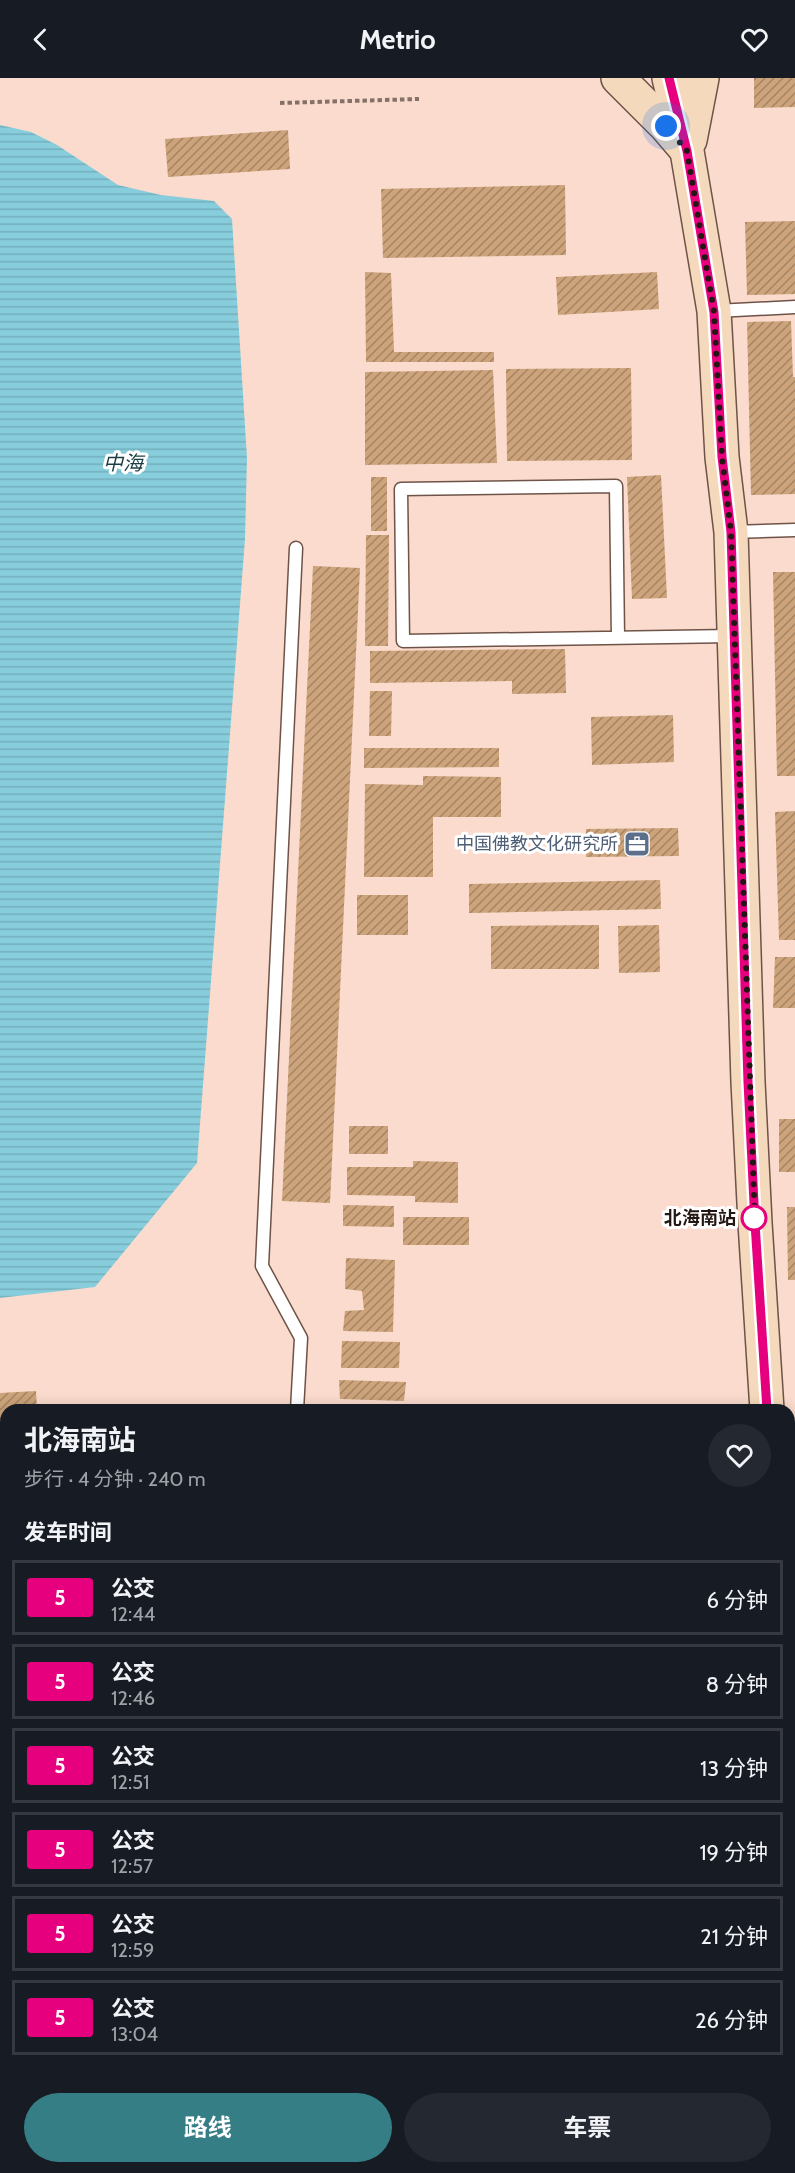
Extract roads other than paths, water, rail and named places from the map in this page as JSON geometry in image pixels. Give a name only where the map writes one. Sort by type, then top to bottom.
[{"type":"street","points":[[618,78],[666,126],[687,151]]},
{"type":"street","points":[[669,78],[687,151],[714,312],[722,457],[731,532],[749,1094],[767,1404]]},
{"type":"street","points":[[687,151],[702,78]]},
{"type":"lane","points":[[714,312],[795,307]]},
{"type":"lane","points":[[618,639],[616,486],[401,489],[403,640],[618,639],[736,636]]},
{"type":"lane","points":[[731,532],[795,530]]},
{"type":"lane","points":[[296,548],[262,1266],[301,1338],[297,1404]]},
{"type":"water","name":"中海","points":[[0,125],[31,132],[57,145],[118,185],[161,195],[214,201],[232,219],[247,458],[245,539],[197,1163],[95,1287],[0,1298]]},
{"type":"place","name":"中国佛教文化研究所","points":[[637,844]]},
{"type":"place","name":"北海南站","points":[[754,1218]]}]
